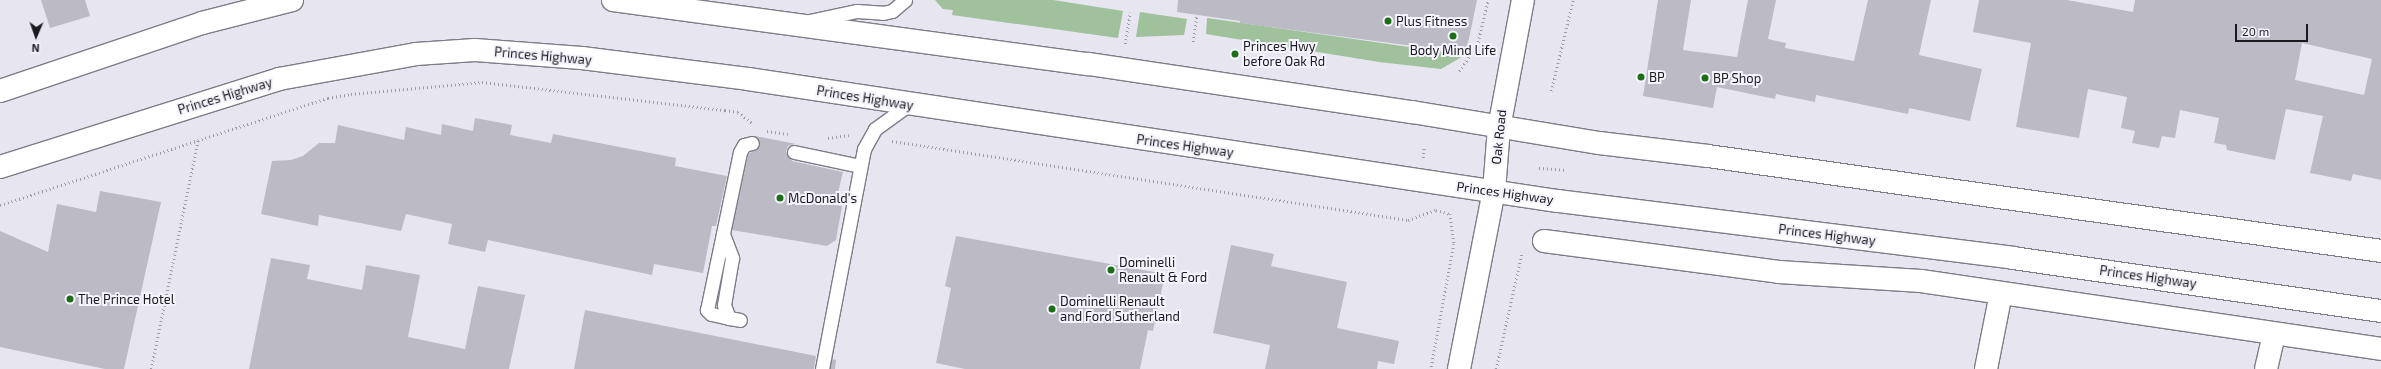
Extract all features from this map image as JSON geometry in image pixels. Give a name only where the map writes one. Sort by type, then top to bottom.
[{"type":"main road","points":[[0,91],[202,23],[292,0]]},
{"type":"main road","points":[[613,0],[799,23],[1389,108],[1499,128],[2381,251]]},
{"type":"main road","name":"Oak Road","points":[[1459,369],[1494,191],[1499,128],[1523,0]]},
{"type":"main road","name":"Princes Highway","points":[[0,167],[279,79],[416,54],[475,50],[582,58],[748,79],[908,105],[1667,216],[2013,258],[2381,311]]},
{"type":"main road","points":[[1534,243],[1779,272],[1921,281],[2381,349]]},
{"type":"main road","points":[[1986,369],[2001,293]]},
{"type":"main road","points":[[2266,369],[2274,334]]},
{"type":"lane","points":[[799,23],[852,12],[883,13],[892,11],[904,0]]},
{"type":"lane","points":[[822,369],[864,149],[875,129],[908,105]]},
{"type":"lane","points":[[734,319],[711,314],[708,310],[740,152],[744,145],[752,143]]},
{"type":"lane","points":[[794,152],[860,166]]},
{"type":"path","points":[[1459,71],[1478,46],[1488,0]]},
{"type":"path","points":[[1551,91],[1573,0]]},
{"type":"path","points":[[1126,44],[1130,12]]},
{"type":"path","points":[[1193,42],[1197,15]]},
{"type":"path","points":[[151,369],[198,140]]},
{"type":"path","points":[[1539,168],[1565,170]]},
{"type":"path","points":[[1431,369],[1454,244],[1450,214]]},
{"type":"path","points":[[1496,369],[1534,243]]},
{"type":"green space","points":[[935,0],[1053,0],[1123,11],[1118,38],[952,15],[953,10],[943,9]]},
{"type":"green space","points":[[1140,12],[1187,19],[1184,35],[1136,37]]},
{"type":"green space","points":[[1207,18],[1465,55],[1441,69],[1379,62],[1206,34]]},
{"type":"building","points":[[41,0],[85,0],[90,16],[50,28]]},
{"type":"building","points":[[1178,0],[1477,0],[1466,53],[1240,23],[1240,21],[1177,12]]},
{"type":"building","points":[[1658,0],[1691,0],[1683,50],[1737,57],[1748,0],[1776,0],[1768,39],[1786,43],[1785,48],[1854,61],[1868,0],[1931,0],[1919,55],[1982,69],[1970,121],[1909,108],[1908,114],[1816,95],[1815,102],[1776,94],[1775,99],[1717,87],[1713,108],[1643,96]]},
{"type":"building","points":[[1979,0],[2067,0],[2133,12],[2135,0],[2381,0],[2381,180],[2353,174],[2351,181],[2310,173],[2323,116],[2286,109],[2275,160],[2227,150],[2226,145],[2214,143],[2219,118],[2180,110],[2175,138],[2162,136],[2159,148],[2132,143],[2135,131],[2121,128],[2127,97],[2088,89],[2079,138],[2016,127],[2031,43],[1973,32]],"holes":[[[2302,43],[2372,59],[2364,95],[2295,80]]]},
{"type":"building","points":[[475,118],[512,125],[510,135],[551,143],[553,134],[676,158],[675,166],[727,176],[716,226],[712,226],[703,273],[654,264],[652,275],[488,240],[485,252],[448,244],[452,224],[406,214],[401,231],[319,215],[318,226],[261,214],[272,161],[291,160],[303,156],[319,143],[335,143],[338,125],[404,140],[406,127],[441,135],[442,124],[473,131]]},
{"type":"building","name":"McDonald's","points":[[755,136],[796,144],[788,146],[786,151],[792,161],[843,172],[835,205],[842,206],[836,240],[827,246],[732,230],[748,155],[760,145]]},
{"type":"building","name":"The Prince Hotel","points":[[100,191],[161,202],[124,369],[105,369],[0,347],[0,231],[48,252],[57,204],[96,212]]},
{"type":"building","name":"Dominelli Renault and Ford Sutherland","points":[[956,236],[1165,274],[1153,331],[1148,330],[1140,369],[965,369],[936,363],[951,288],[945,286]]},
{"type":"building","points":[[1231,245],[1274,254],[1271,266],[1347,282],[1337,328],[1399,341],[1394,364],[1378,361],[1377,369],[1265,369],[1270,345],[1213,333]]},
{"type":"building","points":[[271,258],[310,265],[307,279],[362,290],[366,265],[420,275],[408,337],[465,349],[478,286],[525,295],[509,369],[249,369]]},
{"type":"building","points":[[585,310],[816,356],[814,369],[574,369]]},
{"type":"building","points":[[832,359],[836,360],[835,369],[830,369]]},
{"type":"place","name":"Plus Fitness","points":[[1388,21]]},
{"type":"place","name":"Body Mind Life","points":[[1453,36]]},
{"type":"place","name":"Princes Hwy before Oak Rd","points":[[1235,54]]},
{"type":"place","name":"BP","points":[[1641,77]]},
{"type":"place","name":"BP Shop","points":[[1705,78]]},
{"type":"place","name":"McDonald's","points":[[780,198]]},
{"type":"place","name":"Dominelli Renault & Ford","points":[[1111,270]]},
{"type":"place","name":"The Prince Hotel","points":[[70,299]]},
{"type":"place","name":"Dominelli Renault and Ford Sutherland","points":[[1052,309]]}]
